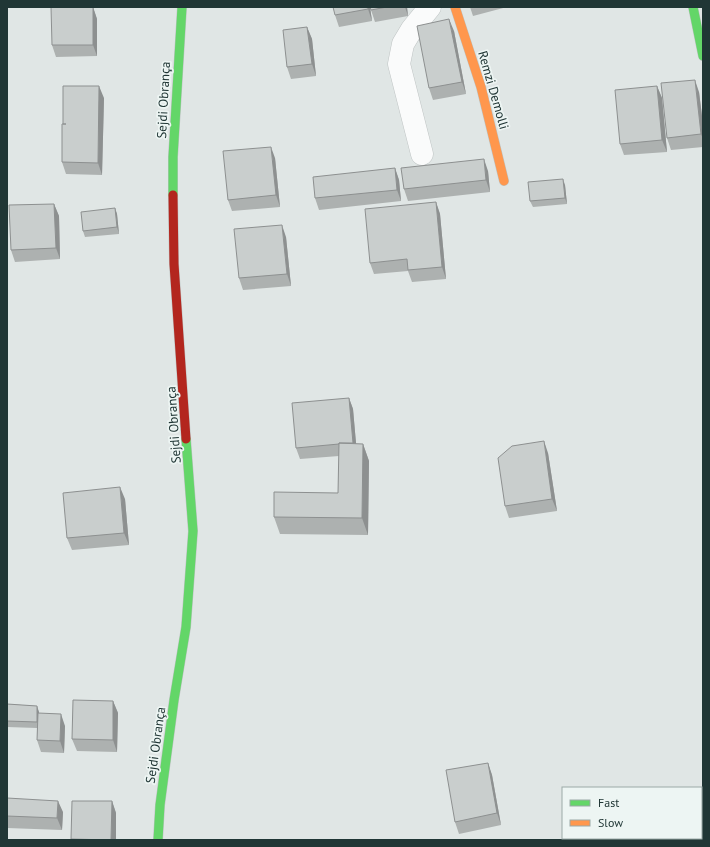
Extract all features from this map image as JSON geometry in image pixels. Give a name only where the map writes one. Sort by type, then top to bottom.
[{"type":"street","name":"Sejdi Obrança","points":[[158,840],[160,805],[186,627],[194,531],[174,264],[173,157],[182,7]]},
{"type":"street","points":[[422,154],[398,64],[404,44],[412,29],[430,7]]},
{"type":"street","name":"Remzi Demolli","points":[[455,7],[480,86],[504,181]]},
{"type":"street","points":[[693,7],[703,56]]},
{"type":"building","points":[[51,7],[93,7],[93,45],[52,45]]},
{"type":"building","points":[[333,7],[368,7],[368,9],[335,15]]},
{"type":"building","points":[[370,7],[387,7],[371,10]]},
{"type":"building","points":[[449,19],[462,82],[429,88],[417,26]]},
{"type":"building","points":[[307,27],[312,64],[287,67],[283,30]]},
{"type":"building","points":[[695,80],[701,134],[667,138],[661,83]]},
{"type":"building","points":[[63,86],[99,86],[98,163],[62,162]]},
{"type":"building","points":[[657,86],[662,140],[620,144],[615,90]]},
{"type":"building","points":[[271,147],[276,195],[228,200],[223,151]]},
{"type":"building","points":[[484,159],[486,180],[404,189],[401,168]]},
{"type":"building","points":[[395,168],[397,190],[315,198],[313,177]]},
{"type":"building","points":[[563,179],[565,198],[530,201],[528,182]]},
{"type":"building","points":[[436,202],[442,267],[408,270],[407,259],[370,263],[365,209]]},
{"type":"building","points":[[54,204],[56,248],[11,250],[9,205]]},
{"type":"building","points":[[115,208],[117,227],[83,231],[81,212]]},
{"type":"building","points":[[282,225],[287,274],[239,278],[234,229]]},
{"type":"building","points":[[349,398],[353,443],[339,443],[296,448],[292,403]]},
{"type":"building","points":[[544,441],[552,499],[505,506],[498,458],[512,446]]},
{"type":"building","points":[[339,443],[363,444],[362,518],[274,517],[274,492],[338,493]]},
{"type":"building","points":[[120,487],[124,533],[67,538],[63,493]]},
{"type":"building","points":[[73,700],[113,701],[113,740],[72,739]]},
{"type":"building","points":[[7,704],[37,706],[37,722],[7,721]]},
{"type":"building","points":[[38,713],[61,714],[60,741],[37,740]]},
{"type":"building","points":[[488,763],[497,813],[455,822],[446,770]]},
{"type":"building","points":[[7,798],[58,801],[57,818],[7,816]]},
{"type":"building","points":[[72,801],[112,801],[111,840],[71,839]]},
{"type":"traffic: fast","points":[[173,195],[173,157],[182,7]]},
{"type":"traffic: fast","points":[[693,7],[703,56]]},
{"type":"traffic: fast","points":[[158,840],[160,805],[174,700],[186,627],[193,531],[186,439]]},
{"type":"traffic: slow","points":[[455,7],[481,87],[504,181]]},
{"type":"traffic: jam","points":[[173,195],[174,264],[186,439]]}]
